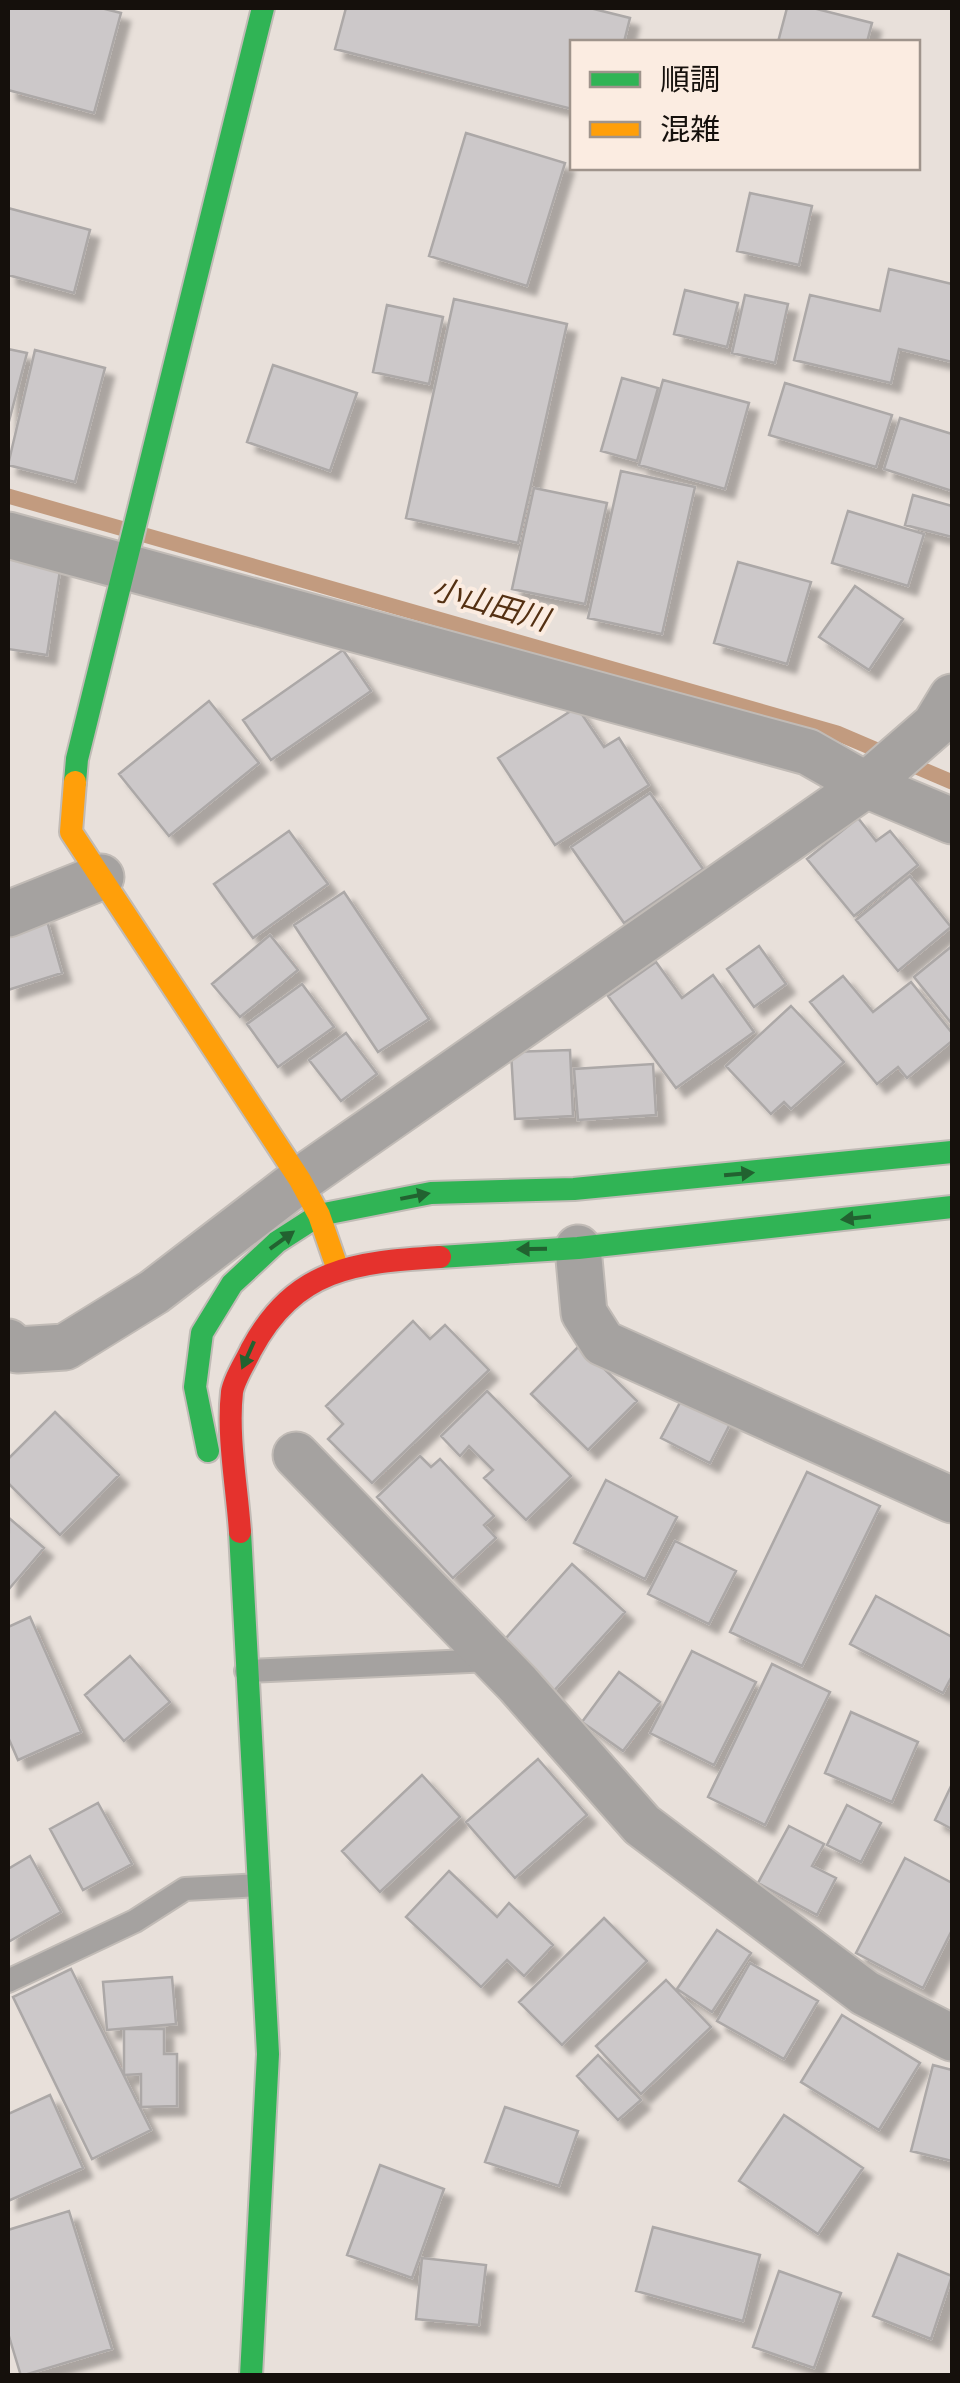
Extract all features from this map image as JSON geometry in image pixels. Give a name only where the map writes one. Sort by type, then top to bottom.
[{"type":"street","points":[[263,8],[77,759],[71,832],[310,1197],[337,1268]]},
{"type":"street","points":[[8,535],[808,752],[866,785],[952,821]]},
{"type":"street","points":[[8,1342],[18,1350],[65,1347],[310,1197],[866,785],[935,724],[952,698]]},
{"type":"street","points":[[8,914],[101,878]]},
{"type":"street","points":[[310,1197],[574,1189],[952,1152]]},
{"type":"street","points":[[242,1616],[195,1387],[202,1332],[232,1284],[277,1242],[310,1197]]},
{"type":"street","points":[[251,2376],[268,2054],[232,1390],[255,1340],[288,1296],[337,1268],[500,1250],[578,1248],[952,1206]]},
{"type":"street","points":[[578,1248],[584,1313],[603,1343],[952,1500]]},
{"type":"street","points":[[296,1455],[495,1660],[642,1825],[865,1993],[952,2038]]},
{"type":"lane","points":[[246,1670],[495,1660]]},
{"type":"lane","points":[[8,1981],[135,1922],[185,1889],[259,1886]]},
{"type":"building","points":[[8,8],[101,8],[121,13],[94,113],[8,90]]},
{"type":"building","points":[[346,8],[590,8],[630,18],[624,40],[570,40],[570,108],[335,49]]},
{"type":"building","points":[[787,8],[813,8],[872,23],[868,40],[779,40]]},
{"type":"building","points":[[466,133],[565,163],[527,286],[429,256]]},
{"type":"building","points":[[750,193],[812,206],[799,265],[737,251]]},
{"type":"building","points":[[8,208],[90,230],[74,293],[8,275]]},
{"type":"building","points":[[889,269],[952,284],[952,362],[899,349],[891,383],[794,360],[810,295],[880,311]]},
{"type":"building","points":[[685,290],[738,303],[727,347],[674,334]]},
{"type":"building","points":[[745,295],[788,304],[775,363],[732,353]]},
{"type":"building","points":[[454,299],[567,324],[518,543],[406,518]]},
{"type":"building","points":[[387,305],[443,317],[429,384],[373,372]]},
{"type":"building","points":[[8,349],[27,353],[8,425]]},
{"type":"building","points":[[35,350],[105,368],[75,482],[8,465]]},
{"type":"building","points":[[273,365],[357,393],[330,471],[247,442]]},
{"type":"building","points":[[622,378],[658,388],[637,461],[601,451]]},
{"type":"building","points":[[663,380],[749,403],[725,489],[639,465]]},
{"type":"building","points":[[785,383],[892,415],[876,467],[769,435]]},
{"type":"building","points":[[900,418],[952,434],[952,491],[884,469]]},
{"type":"building","points":[[621,471],[695,487],[662,634],[588,618]]},
{"type":"building","points":[[534,488],[607,503],[585,604],[512,589]]},
{"type":"building","points":[[913,495],[952,506],[952,537],[905,525]]},
{"type":"building","points":[[848,511],[924,534],[908,586],[832,563]]},
{"type":"building","points":[[8,555],[61,564],[47,655],[8,649]]},
{"type":"building","points":[[738,562],[811,582],[787,664],[714,643]]},
{"type":"building","points":[[855,586],[903,619],[869,670],[819,637]]},
{"type":"building","points":[[343,650],[371,691],[271,760],[243,720]]},
{"type":"building","points":[[209,701],[259,763],[169,836],[119,774]]},
{"type":"building","points":[[577,707],[604,747],[619,738],[649,785],[555,845],[498,758]]},
{"type":"building","points":[[650,793],[703,869],[624,923],[571,847]]},
{"type":"building","points":[[858,818],[876,841],[890,831],[918,865],[854,916],[807,859]]},
{"type":"building","points":[[289,831],[328,884],[253,938],[214,884]]},
{"type":"building","points":[[910,876],[951,927],[898,971],[856,920]]},
{"type":"building","points":[[344,892],[429,1019],[378,1052],[294,925]]},
{"type":"building","points":[[45,914],[62,973],[8,990],[8,925]]},
{"type":"building","points":[[270,935],[298,970],[240,1017],[212,984]]},
{"type":"building","points":[[759,946],[786,984],[754,1007],[727,969]]},
{"type":"building","points":[[952,946],[952,1024],[914,977]]},
{"type":"building","points":[[656,962],[682,998],[713,975],[754,1032],[676,1088],[608,996]]},
{"type":"building","points":[[843,976],[873,1012],[911,982],[952,1033],[952,1041],[907,1078],[898,1067],[877,1084],[810,1002]]},
{"type":"building","points":[[302,984],[334,1027],[278,1067],[247,1024]]},
{"type":"building","points":[[791,1006],[844,1062],[791,1109],[784,1102],[771,1114],[726,1066]]},
{"type":"building","points":[[346,1033],[377,1074],[341,1101],[309,1060]]},
{"type":"building","points":[[570,1050],[573,1116],[515,1119],[511,1052]]},
{"type":"building","points":[[653,1064],[656,1115],[578,1120],[574,1069]]},
{"type":"building","points":[[413,1321],[430,1339],[445,1325],[489,1370],[372,1483],[328,1439],[343,1424],[326,1406]]},
{"type":"building","points":[[580,1345],[637,1401],[588,1450],[531,1394]]},
{"type":"building","points":[[487,1391],[571,1476],[526,1520],[484,1478],[493,1470],[469,1446],[460,1456],[441,1436]]},
{"type":"building","points":[[683,1397],[731,1422],[710,1463],[661,1438]]},
{"type":"building","points":[[55,1412],[119,1475],[60,1535],[8,1483],[8,1459]]},
{"type":"building","points":[[420,1456],[431,1467],[440,1459],[494,1516],[484,1525],[496,1538],[453,1578],[377,1497]]},
{"type":"building","points":[[807,1472],[880,1506],[802,1666],[730,1632]]},
{"type":"building","points":[[606,1480],[677,1517],[645,1579],[574,1543]]},
{"type":"building","points":[[9,1518],[44,1548],[9,1589],[8,1588]]},
{"type":"building","points":[[675,1541],[736,1571],[709,1624],[648,1594]]},
{"type":"building","points":[[572,1564],[625,1612],[551,1694],[498,1647]]},
{"type":"building","points":[[876,1596],[952,1637],[952,1676],[943,1693],[850,1644]]},
{"type":"building","points":[[30,1617],[81,1732],[18,1760],[8,1737],[8,1627]]},
{"type":"building","points":[[692,1651],[756,1682],[714,1765],[650,1733]]},
{"type":"building","points":[[130,1656],[170,1702],[124,1741],[85,1695]]},
{"type":"building","points":[[772,1664],[830,1692],[765,1825],[708,1797]]},
{"type":"building","points":[[619,1672],[660,1702],[623,1751],[582,1722]]},
{"type":"building","points":[[851,1712],[918,1742],[892,1802],[825,1773]]},
{"type":"building","points":[[538,1759],[587,1815],[515,1878],[466,1822]]},
{"type":"building","points":[[422,1775],[460,1817],[380,1892],[342,1851]]},
{"type":"building","points":[[952,1784],[952,1829],[935,1820]]},
{"type":"building","points":[[98,1803],[132,1864],[83,1890],[50,1829]]},
{"type":"building","points":[[847,1805],[881,1823],[861,1862],[827,1845]]},
{"type":"building","points":[[789,1826],[824,1844],[812,1866],[836,1878],[817,1915],[758,1883]]},
{"type":"building","points":[[30,1856],[61,1912],[8,1942],[8,1869]]},
{"type":"building","points":[[905,1858],[952,1883],[952,1930],[923,1988],[856,1953]]},
{"type":"building","points":[[449,1871],[497,1917],[509,1903],[553,1945],[524,1976],[507,1960],[481,1987],[406,1917]]},
{"type":"building","points":[[604,1918],[647,1961],[562,2045],[519,2002]]},
{"type":"building","points":[[717,1930],[751,1953],[712,2012],[677,1989]]},
{"type":"building","points":[[750,1963],[818,2001],[784,2059],[717,2021]]},
{"type":"building","points":[[71,1969],[151,2130],[92,2159],[13,1997]]},
{"type":"building","points":[[172,1977],[176,2024],[107,2030],[103,1982]]},
{"type":"building","points":[[666,1980],[711,2027],[641,2094],[596,2046]]},
{"type":"building","points":[[842,2015],[920,2063],[879,2130],[801,2082]]},
{"type":"building","points":[[124,2029],[164,2029],[164,2054],[177,2054],[177,2106],[141,2107],[141,2074],[124,2075]]},
{"type":"building","points":[[598,2055],[641,2100],[618,2120],[577,2076]]},
{"type":"building","points":[[933,2065],[952,2070],[952,2161],[911,2151]]},
{"type":"building","points":[[50,2095],[83,2168],[8,2201],[8,2114]]},
{"type":"building","points":[[505,2107],[578,2131],[559,2186],[485,2162]]},
{"type":"building","points":[[784,2115],[863,2168],[818,2234],[739,2181]]},
{"type":"building","points":[[380,2165],[444,2189],[412,2278],[347,2255]]},
{"type":"building","points":[[69,2211],[112,2349],[21,2376],[8,2333],[8,2230]]},
{"type":"building","points":[[653,2227],[760,2255],[743,2321],[636,2291]]},
{"type":"building","points":[[898,2254],[952,2276],[931,2339],[873,2316]]},
{"type":"building","points":[[422,2258],[486,2265],[479,2325],[416,2319]]},
{"type":"building","points":[[779,2271],[841,2293],[814,2368],[753,2347]]},
{"type":"waterway","name":"小山田川","points":[[8,496],[837,733],[952,782]]},
{"type":"traffic: fast","points":[[75,782],[77,759],[263,8]]},
{"type":"traffic: fast","points":[[208,1451],[195,1387],[202,1333],[232,1284],[277,1242],[319,1215],[431,1193],[574,1189],[952,1152]]},
{"type":"traffic: fast","points":[[440,1257],[578,1248],[952,1207]]},
{"type":"traffic: fast","points":[[240,1532],[268,2054],[251,2376]]},
{"type":"traffic: slow","points":[[75,782],[71,832],[300,1180],[319,1215],[337,1267]]},
{"type":"traffic: jam","points":[[240,1532],[232,1392],[268,1323],[287,1302],[330,1275],[381,1262],[440,1257]]}]
